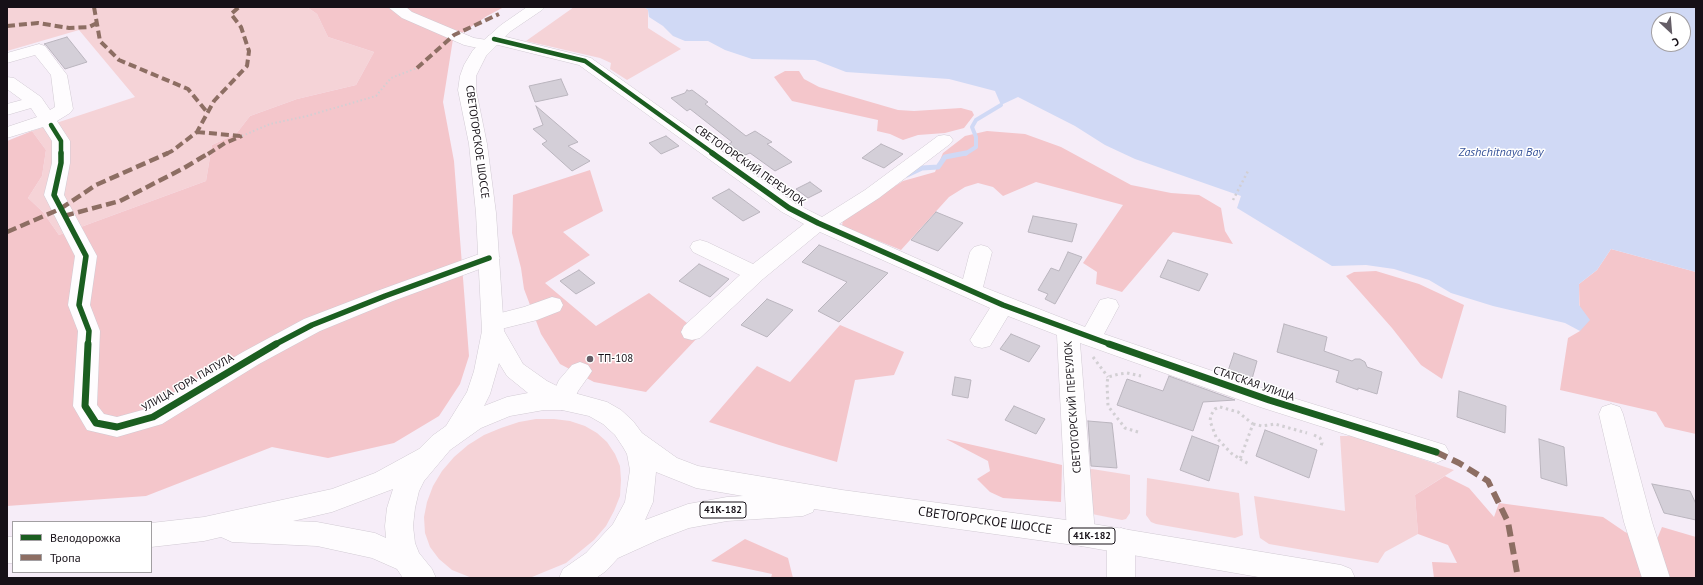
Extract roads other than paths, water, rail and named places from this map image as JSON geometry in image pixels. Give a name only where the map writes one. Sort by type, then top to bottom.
[{"type":"street","name":"СВЕТОГОРСКИЙ ПЕРЕУЛОК","points":[[396,7],[407,15],[470,42],[491,42],[585,61],[789,208],[820,224],[1083,341],[1081,534]]},
{"type":"street","name":"СВЕТОГОРСКОЕ ШОССЕ","points":[[456,432],[478,394],[486,371],[493,327],[486,213],[478,144],[467,90],[468,76],[479,53],[506,28],[537,7]]},
{"type":"street","points":[[7,58],[39,49],[59,75],[64,109],[49,122],[7,133]]},
{"type":"street","points":[[8,82],[35,101]]},
{"type":"street","points":[[7,110],[35,101]]},
{"type":"street","name":"УЛИЦА ГОРА ПАПУЛА","points":[[35,101],[61,141],[61,163],[54,195],[86,256],[79,305],[89,331],[85,406],[96,423],[117,428],[153,417],[251,358],[312,325],[385,296],[489,258]]},
{"type":"street","points":[[692,332],[755,274],[820,224],[872,194],[944,140]]},
{"type":"street","points":[[700,248],[755,274]]},
{"type":"street","points":[[971,290],[981,252]]},
{"type":"street","points":[[493,327],[552,305]]},
{"type":"street","points":[[982,340],[1003,305]]},
{"type":"street","points":[[1083,341],[1108,306]]},
{"type":"street","name":"СВЕТОГОРСКОЕ ШОССЕ","points":[[493,327],[515,370],[538,388],[562,400]]},
{"type":"street","name":"СТАТСКАЯ УЛИЦА","points":[[1083,341],[1436,452]]},
{"type":"street","points":[[562,400],[568,387],[580,371]]},
{"type":"street","points":[[415,569],[401,544],[399,526],[401,508],[406,490],[415,473],[428,457],[456,432],[472,421],[507,406],[544,400],[562,400],[598,409],[612,417],[634,440],[640,454],[641,462],[642,487],[639,502],[632,518],[623,533],[599,563],[573,578]]},
{"type":"street","points":[[1611,414],[1638,522],[1656,578]]},
{"type":"street","name":"СВЕТОГОРСКОЕ ШОССЕ","points":[[634,440],[668,466],[696,477],[842,502],[1121,540],[1341,578]]},
{"type":"street","points":[[152,535],[204,529],[332,500],[384,481],[428,457]]},
{"type":"street","name":"СВЕТОГОРСКОЕ ШОССЕ","points":[[599,563],[650,530],[688,516],[727,509],[842,502]]},
{"type":"street","points":[[204,529],[317,534],[375,546],[415,569]]},
{"type":"street","points":[[1121,540],[1121,578]]},
{"type":"water","name":"Zashchitnaya Bay","points":[[644,7],[1696,7],[1696,272],[1611,249],[1597,270],[1579,284],[1579,305],[1590,320],[1580,331],[1565,323],[1493,306],[1451,293],[1429,280],[1394,269],[1366,265],[1332,266],[1237,208],[1241,196],[1135,159],[1105,145],[1075,126],[1018,97],[1001,105],[995,91],[949,79],[846,72],[815,60],[752,59],[725,50],[708,41],[685,41],[673,36],[663,26],[649,17],[648,10]]},
{"type":"waterway","points":[[965,154],[976,147],[976,137],[972,127],[976,120],[1001,105]]},
{"type":"waterway","points":[[907,175],[922,168],[938,167],[945,157],[966,153]]},
{"type":"place","name":"ТП-108","points":[[590,359]]}]
